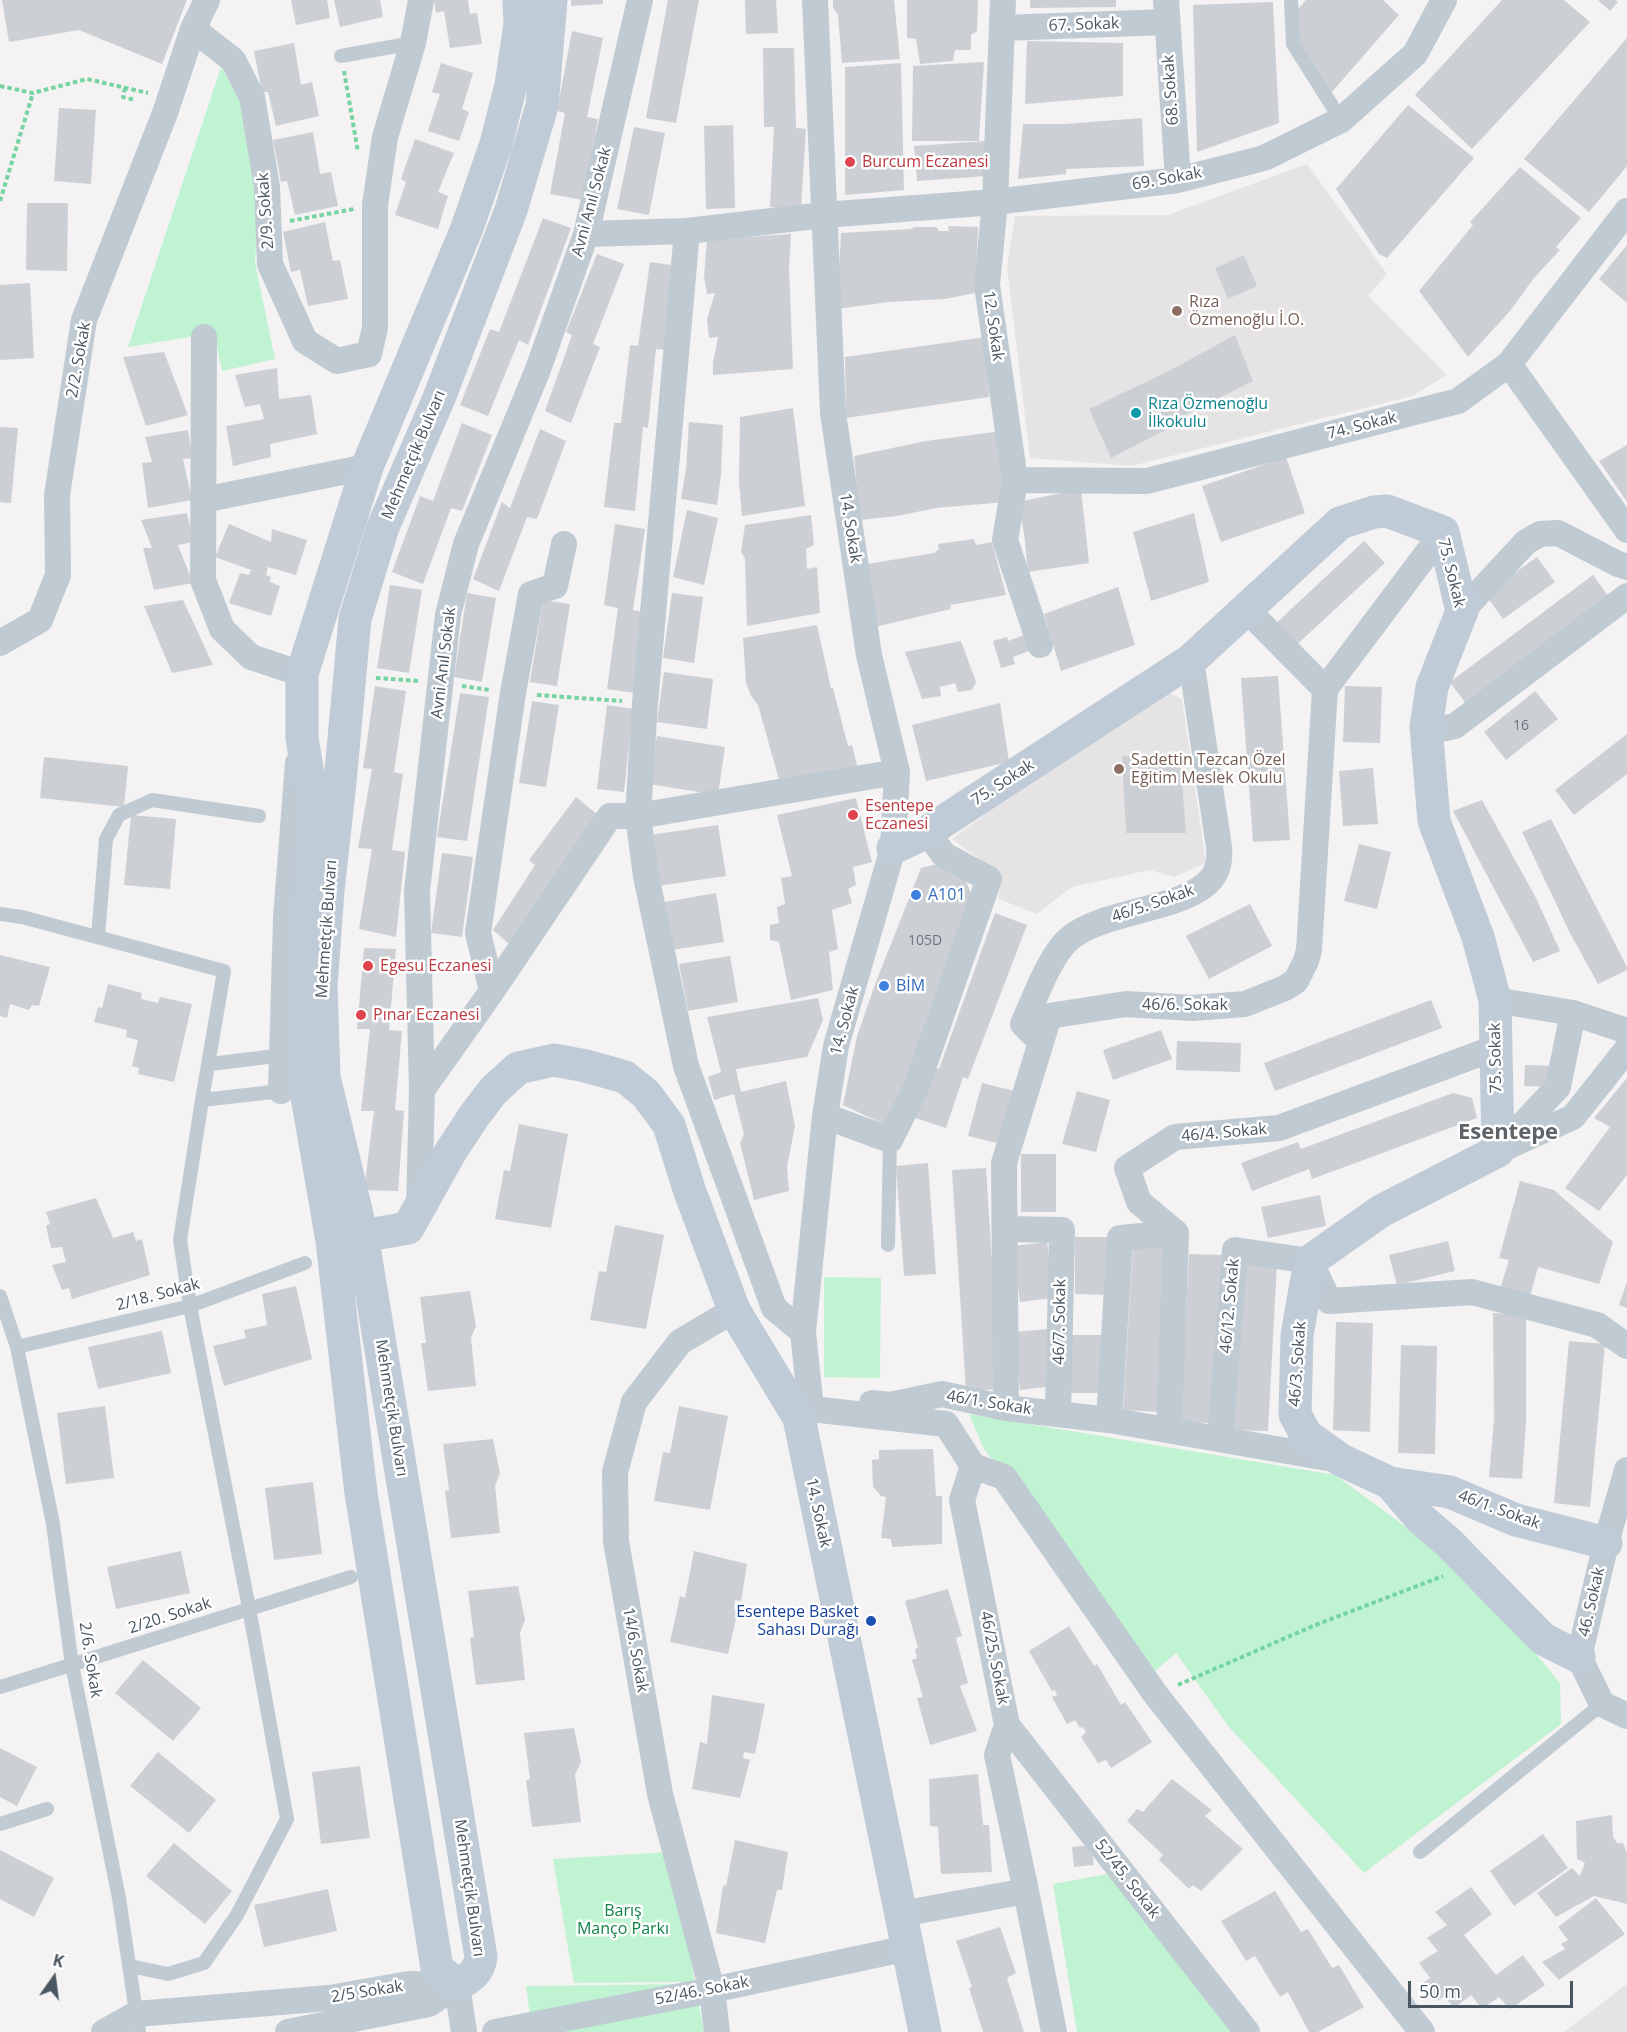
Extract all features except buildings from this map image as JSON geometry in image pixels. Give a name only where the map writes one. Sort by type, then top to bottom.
[{"type":"main road","name":"Mehmetçik Bulvarı","points":[[347,1238],[361,1494],[437,1968],[457,1985],[477,1971],[481,1957],[347,1238],[298,1076],[313,804],[302,738],[302,674],[367,467],[467,228],[496,144],[511,85],[520,24],[519,0]]},
{"type":"main road","name":"Mehmetçik Bulvarı","points":[[298,1076],[321,986],[355,619],[383,527],[439,398],[511,210],[542,106],[551,0]]},
{"type":"main road","name":"75. Sokak","points":[[893,848],[927,832],[1191,660],[1340,523],[1374,512],[1387,511],[1443,532],[1462,611],[1432,687],[1426,727],[1434,821],[1478,937],[1495,1000],[1498,1151]]},
{"type":"main road","points":[[347,1238],[408,1228],[451,1151],[474,1116],[493,1091],[518,1068],[554,1060],[625,1077],[646,1094],[669,1125],[689,1189],[734,1310],[806,1408]]},
{"type":"main road","points":[[1310,1261],[1381,1211],[1498,1151]]},
{"type":"main road","name":"46/3. Sokak","points":[[1310,1261],[1297,1335],[1295,1414],[1306,1434],[1341,1460],[1390,1483],[1420,1518],[1543,1639],[1579,1657]]},
{"type":"main road","name":"14. Sokak","points":[[806,1408],[925,2032]]},
{"type":"main road","name":"46/1. Sokak","points":[[1390,1483],[1450,1492],[1516,1520],[1606,1543]]},
{"type":"street","name":"2/2. Sokak","points":[[0,643],[40,620],[58,575],[57,495],[84,320],[165,113],[193,29],[207,0]]},
{"type":"street","points":[[375,205],[385,137],[413,42],[421,0]]},
{"type":"street","name":"Avni Anıl Sokak","points":[[418,1210],[422,1090],[417,891],[448,615],[466,544],[537,372],[586,234],[640,0]]},
{"type":"street","name":"14. Sokak","points":[[806,1408],[803,1332],[825,1116],[836,1046],[893,848],[897,772],[869,655],[833,413],[815,0]]},
{"type":"street","name":"12. Sokak","points":[[1003,0],[995,202],[987,285],[1015,480],[1005,540],[1040,645]]},
{"type":"street","name":"69. Sokak","points":[[586,234],[687,231],[824,216],[995,202],[1178,180],[1264,158],[1341,120],[1415,54],[1444,0]]},
{"type":"street","name":"67. Sokak","points":[[1002,28],[1166,11]]},
{"type":"street","name":"68. Sokak","points":[[1166,11],[1178,180]]},
{"type":"street","name":"2/9. Sokak","points":[[193,29],[233,60],[252,97],[267,187],[270,264],[305,341],[338,361],[369,354],[375,328],[375,205]]},
{"type":"street","name":"74. Sokak","points":[[1015,480],[1147,481],[1458,401],[1509,364],[1627,211]]},
{"type":"street","points":[[687,231],[645,703],[638,816],[646,876],[686,1066],[774,1308],[803,1332]]},
{"type":"street","points":[[204,337],[203,580],[222,629],[251,657],[302,674]]},
{"type":"street","points":[[1509,364],[1627,530]]},
{"type":"street","points":[[203,500],[367,467]]},
{"type":"street","points":[[1247,610],[1325,689],[1443,532]]},
{"type":"street","points":[[1462,611],[1526,542],[1540,534],[1558,533],[1627,567]]},
{"type":"street","points":[[492,991],[478,933],[513,693],[531,594],[555,586],[564,544]]},
{"type":"street","points":[[1426,727],[1440,729],[1455,726],[1627,597]]},
{"type":"street","name":"46/5. Sokak","points":[[1041,1042],[1023,1024],[1056,953],[1070,937],[1087,926],[1186,895],[1207,883],[1217,870],[1219,847],[1191,660]]},
{"type":"street","name":"46/6. Sokak","points":[[1006,1408],[1004,1163],[1049,1016],[1126,1004],[1192,1008],[1245,1004],[1285,988],[1296,981],[1310,950],[1325,689]]},
{"type":"street","points":[[422,1090],[610,816],[638,816],[897,772]]},
{"type":"street","points":[[825,1116],[890,1140],[916,1088],[989,879],[944,855],[927,832]]},
{"type":"street","points":[[1495,1000],[1573,1013],[1627,1030]]},
{"type":"street","points":[[1498,1151],[1558,1087],[1573,1013]]},
{"type":"street","name":"46/4. Sokak","points":[[1176,1233],[1139,1202],[1127,1168],[1175,1137],[1279,1128],[1496,1048]]},
{"type":"street","points":[[1498,1151],[1573,1117],[1627,1049]]},
{"type":"street","name":"46/7. Sokak","points":[[1005,1229],[1062,1230],[1058,1414]]},
{"type":"street","points":[[1109,1420],[1120,1238],[1176,1233],[1169,1430]]},
{"type":"street","name":"46/12. Sokak","points":[[1220,1438],[1235,1250],[1310,1261]]},
{"type":"street","points":[[1310,1261],[1329,1300],[1472,1292],[1597,1324],[1627,1346]]},
{"type":"street","name":"14/6. Sokak","points":[[717,2032],[712,1990],[660,1794],[616,1541],[615,1472],[634,1402],[680,1342],[734,1310]]},
{"type":"street","name":"46/1. Sokak","points":[[806,1408],[890,1405],[942,1394],[1006,1408],[1109,1420],[1341,1460]]},
{"type":"street","points":[[806,1408],[946,1424],[973,1466],[1004,1478],[1156,1695],[1422,2032]]},
{"type":"street","name":"46/25. Sokak","points":[[973,1466],[962,1500],[1007,1725],[997,1755],[1054,2032]]},
{"type":"street","name":"46. Sokak","points":[[1602,1704],[1579,1657],[1606,1543],[1627,1470]]},
{"type":"street","points":[[1602,1704],[1627,1716]]},
{"type":"street","name":"52/45. Sokak","points":[[1007,1725],[1247,2032]]},
{"type":"street","points":[[901,1914],[1026,1891]]},
{"type":"street","name":"52/46. Sokak","points":[[495,2032],[712,1990],[908,1948]]},
{"type":"street","name":"2/5 Sokak","points":[[104,2032],[138,2023],[329,1998],[410,1984],[457,1985]]},
{"type":"street","points":[[457,1985],[464,2032]]},
{"type":"street","name":"2/5 Sokak","points":[[288,2032],[429,2004],[457,1985]]},
{"type":"lane","points":[[1291,0],[1293,44],[1341,120]]},
{"type":"lane","points":[[341,56],[413,42]]},
{"type":"lane","points":[[98,937],[106,839],[119,815],[152,800],[259,816]]},
{"type":"lane","points":[[0,914],[22,917],[224,971],[180,1240],[190,1306],[249,1608],[287,1820],[237,1915],[204,1963],[168,1974],[130,1966]]},
{"type":"lane","points":[[210,1064],[298,1076]]},
{"type":"lane","points":[[202,1100],[298,1076]]},
{"type":"lane","points":[[888,1245],[890,1140]]},
{"type":"lane","name":"2/18. Sokak","points":[[16,1347],[190,1306],[304,1263]]},
{"type":"lane","name":"2/6. Sokak","points":[[0,1296],[16,1347],[53,1524],[72,1665],[119,1898],[138,2023]]},
{"type":"lane","name":"2/20. Sokak","points":[[0,1687],[351,1577]]},
{"type":"lane","points":[[1420,1852],[1602,1704]]},
{"type":"lane","points":[[0,1824],[47,1809]]},
{"type":"path","points":[[341,56],[359,160]]},
{"type":"path","points":[[0,86],[33,93],[87,79],[153,95],[148,108],[165,113]]},
{"type":"path","points":[[125,88],[123,97],[135,100]]},
{"type":"path","points":[[0,201],[33,93]]},
{"type":"path","points":[[296,220],[375,205]]},
{"type":"path","points":[[1156,1695],[1313,1626],[1471,1566]]},
{"type":"shaded area","points":[[1307,164],[1387,274],[1368,296],[1447,375],[1412,396],[1131,466],[1030,458],[1007,267],[1015,216],[1168,215]]},
{"type":"shaded area","name":"Sadettin Tezcan Özel Eğitim Meslek Okulu","points":[[1156,686],[1182,699],[1206,863],[1174,877],[1150,870],[1072,887],[1037,914],[999,899],[1000,874],[952,839]]},
{"type":"shaded area","points":[[1627,1984],[1627,2032],[1564,2032]]},
{"type":"green space","points":[[221,67],[243,107],[259,201],[255,263],[275,359],[222,371],[214,333],[128,347]]},
{"type":"green space","points":[[824,1277],[881,1278],[880,1378],[824,1377]]},
{"type":"green space","points":[[969,1414],[1335,1475],[1439,1551],[1510,1622],[1560,1683],[1561,1724],[1364,1873],[1228,1726],[1176,1653],[1155,1671],[984,1449]]},
{"type":"green space","name":"Barış Manço Parkı","points":[[670,1852],[695,1982],[574,1983],[553,1859]]},
{"type":"green space","points":[[1108,1874],[1234,2032],[1077,2032],[1053,1884]]},
{"type":"green space","name":"Barış Manço Parkı","points":[[695,1984],[704,2032],[532,2032],[526,1986]]},
{"type":"place","name":"Burcum Eczanesi","points":[[850,162]]},
{"type":"place","name":"Rıza Özmenoğlu İ.O.","points":[[1177,311]]},
{"type":"place","name":"Rıza Özmenoğlu İlkokulu","points":[[1136,413]]},
{"type":"place","name":"Sadettin Tezcan Özel Eğitim Meslek Okulu","points":[[1119,769]]},
{"type":"place","name":"Esentepe Eczanesi","points":[[853,815]]},
{"type":"place","name":"A101","points":[[916,895]]},
{"type":"place","name":"Egesu Eczanesi","points":[[368,966]]},
{"type":"place","name":"BİM","points":[[884,986]]},
{"type":"place","name":"Pınar Eczanesi","points":[[361,1015]]},
{"type":"place","name":"Esentepe Basket Sahası Durağı","points":[[871,1621]]},
{"type":"district","name":"Esentepe","points":[[1508,1133]]}]
